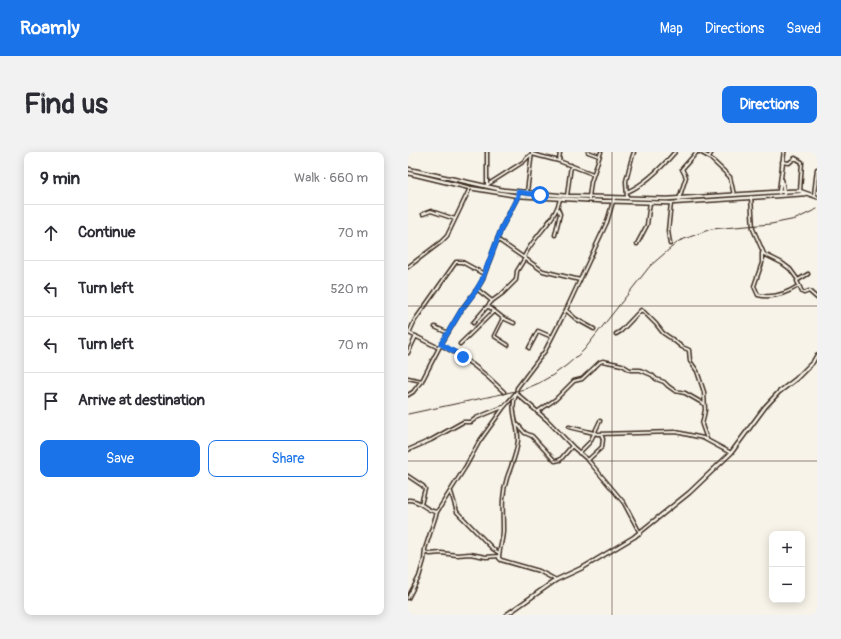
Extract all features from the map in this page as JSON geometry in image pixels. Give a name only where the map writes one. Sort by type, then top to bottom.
[{"type":"main road","points":[[784,152],[781,180],[784,193]]},
{"type":"main road","points":[[408,169],[518,192],[567,196],[679,199],[769,192],[809,194]]},
{"type":"main road","points":[[408,173],[470,188],[518,196],[614,202],[671,203],[751,197],[779,193]]},
{"type":"main road","points":[[782,184],[792,191]]},
{"type":"main road","points":[[769,192],[777,189],[782,184]]},
{"type":"main road","points":[[779,193],[782,184]]},
{"type":"main road","points":[[784,193],[800,191],[816,196]]},
{"type":"main road","points":[[506,615],[556,580],[584,567],[640,533],[690,493],[731,453],[765,406],[779,392],[796,379],[817,355]]},
{"type":"street","points":[[487,152],[487,186]]},
{"type":"street","points":[[559,161],[560,152]]},
{"type":"street","points":[[588,152],[599,156]]},
{"type":"street","points":[[589,197],[593,174],[601,152]]},
{"type":"street","points":[[627,198],[626,181],[634,152]]},
{"type":"street","points":[[627,192],[636,188],[654,174],[675,152]]},
{"type":"street","points":[[679,199],[686,177],[682,169],[698,152],[709,157],[730,176],[734,195]]},
{"type":"street","points":[[709,157],[712,152]]},
{"type":"street","points":[[487,186],[523,162],[532,153]]},
{"type":"street","points":[[532,153],[571,165],[593,174]]},
{"type":"street","points":[[526,193],[532,153]]},
{"type":"street","points":[[782,162],[789,163],[795,158],[802,162],[800,191]]},
{"type":"street","points":[[567,196],[571,165]]},
{"type":"street","points":[[816,196],[817,169]]},
{"type":"street","points":[[408,267],[444,240],[470,188]]},
{"type":"street","points":[[408,395],[413,392],[422,381],[441,344],[462,309],[477,289],[518,196],[518,192]]},
{"type":"street","points":[[751,197],[752,225],[762,252],[762,263],[754,286],[758,295],[777,295],[798,286]]},
{"type":"street","points":[[556,580],[539,571],[501,560],[499,556],[503,531],[502,498],[518,445],[517,424],[514,413],[515,398],[517,388],[537,362],[566,310],[607,222],[614,198]]},
{"type":"street","points":[[473,323],[492,301],[503,293],[516,280],[517,271],[528,248],[546,227],[557,208],[560,199]]},
{"type":"street","points":[[637,244],[647,224],[650,202]]},
{"type":"street","points":[[670,244],[668,231],[671,203]]},
{"type":"street","points":[[555,235],[560,214],[557,208]]},
{"type":"street","points":[[423,214],[431,212],[455,219]]},
{"type":"street","points":[[498,239],[544,271],[580,280]]},
{"type":"street","points":[[762,252],[790,269],[802,292],[804,293],[809,291],[817,298]]},
{"type":"street","points":[[439,348],[408,333],[414,320],[456,262],[462,262],[484,274]]},
{"type":"street","points":[[796,280],[800,280],[808,274]]},
{"type":"street","points":[[477,289],[492,301]]},
{"type":"street","points":[[488,306],[503,318],[514,323]]},
{"type":"street","points":[[566,310],[576,319],[594,329]]},
{"type":"street","points":[[616,334],[621,331],[639,310],[644,312],[663,333],[682,347],[689,350],[690,360],[697,371],[704,392],[702,425],[707,439]]},
{"type":"street","points":[[460,344],[494,311]]},
{"type":"street","points":[[503,318],[494,336],[508,345]]},
{"type":"street","points":[[435,327],[448,333]]},
{"type":"street","points":[[529,348],[536,332],[538,331],[552,337]]},
{"type":"street","points":[[408,353],[416,336]]},
{"type":"street","points":[[441,344],[463,357],[493,381],[504,392]]},
{"type":"street","points":[[537,412],[556,399],[574,381],[581,380],[600,362],[603,361],[622,365],[630,370],[640,370],[652,375],[675,391],[685,393],[704,404]]},
{"type":"street","points":[[408,378],[422,381]]},
{"type":"street","points":[[408,598],[419,577],[437,512],[466,466],[479,442],[504,407],[517,393]]},
{"type":"street","points":[[517,393],[588,460],[624,502],[640,533]]},
{"type":"street","points":[[408,450],[431,440],[463,422],[471,422],[476,418],[504,407]]},
{"type":"street","points":[[579,453],[588,444],[596,426],[600,421]]},
{"type":"street","points":[[517,424],[525,433],[532,436],[555,461],[559,461],[572,446]]},
{"type":"street","points":[[569,427],[601,434],[609,432],[672,432],[707,439],[731,453]]},
{"type":"street","points":[[588,460],[602,447],[603,439],[601,434]]},
{"type":"street","points":[[408,476],[426,489],[421,504]]},
{"type":"street","points":[[450,491],[456,512],[493,549],[499,553]]},
{"type":"street","points":[[408,500],[413,500],[421,504],[432,512],[437,512]]},
{"type":"street","points":[[425,552],[428,554],[470,554],[486,557],[499,556]]},
{"type":"railway","points":[[408,414],[525,389],[553,375],[584,350],[650,266],[679,241],[711,229],[771,224],[796,219],[817,209]]},
{"type":"route","points":[[463,357],[441,344],[482,280],[502,227],[518,196],[518,192],[540,195]]}]
